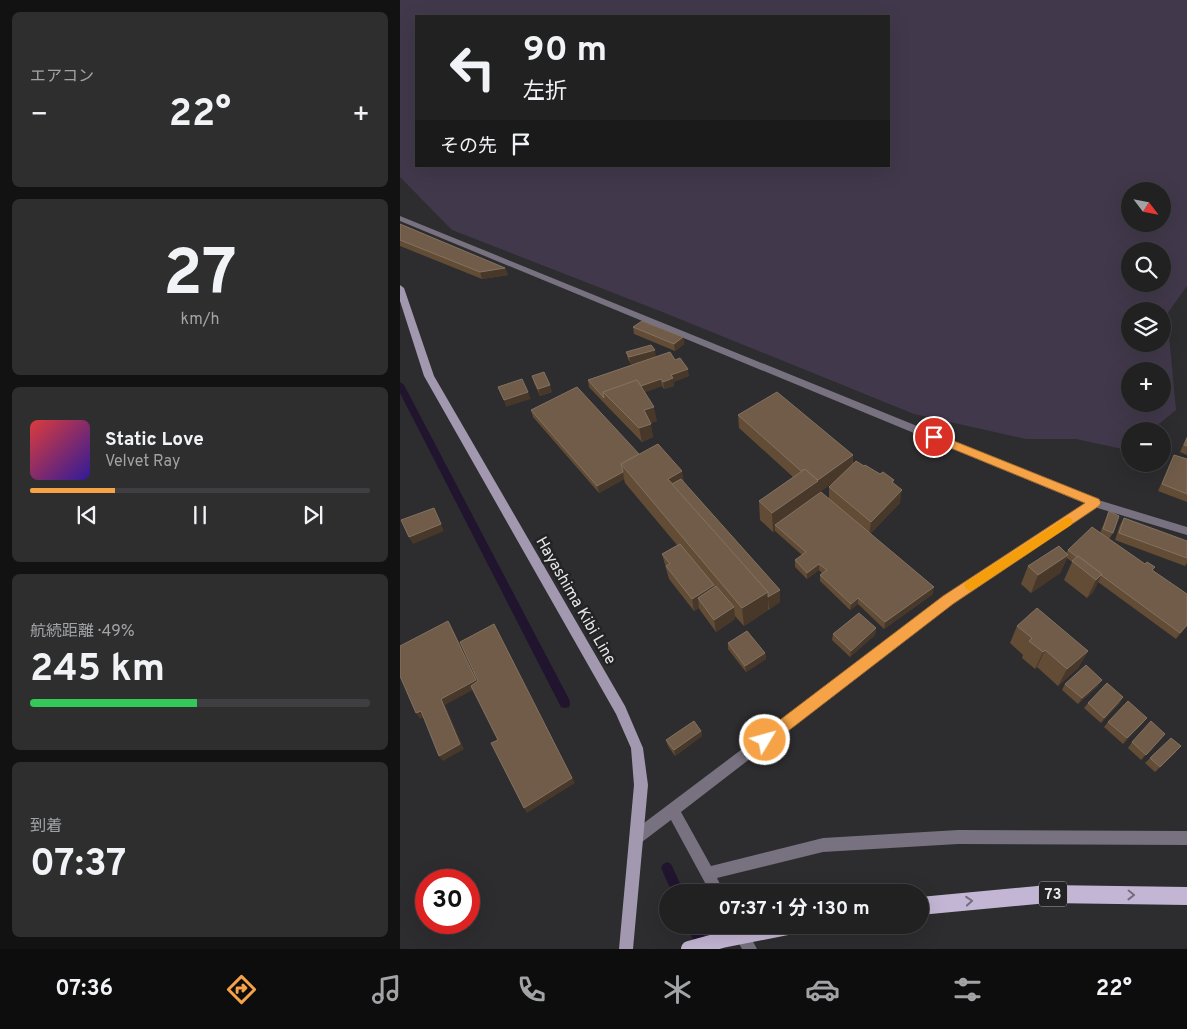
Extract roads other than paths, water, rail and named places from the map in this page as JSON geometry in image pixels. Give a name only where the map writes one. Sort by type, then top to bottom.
[{"type":"main road","name":"Hayashima Kibi Line","points":[[400,288],[429,376],[621,710],[636,748],[641,785],[626,949]]},
{"type":"main road","name":"73","points":[[929,905],[1048,894],[1187,896]]},
{"type":"main road","points":[[689,949],[752,934]]},
{"type":"street","points":[[400,218],[1095,503],[1187,531]]},
{"type":"street","points":[[637,837],[948,600],[1095,503]]},
{"type":"street","points":[[673,810],[712,884]]},
{"type":"street","points":[[706,874],[823,845],[958,837],[1187,838]]},
{"type":"street","points":[[741,934],[750,949]]},
{"type":"waterway","points":[[400,385],[565,703]]},
{"type":"waterway","points":[[667,868],[674,884]]},
{"type":"waterway","points":[[697,934],[703,947]]}]
